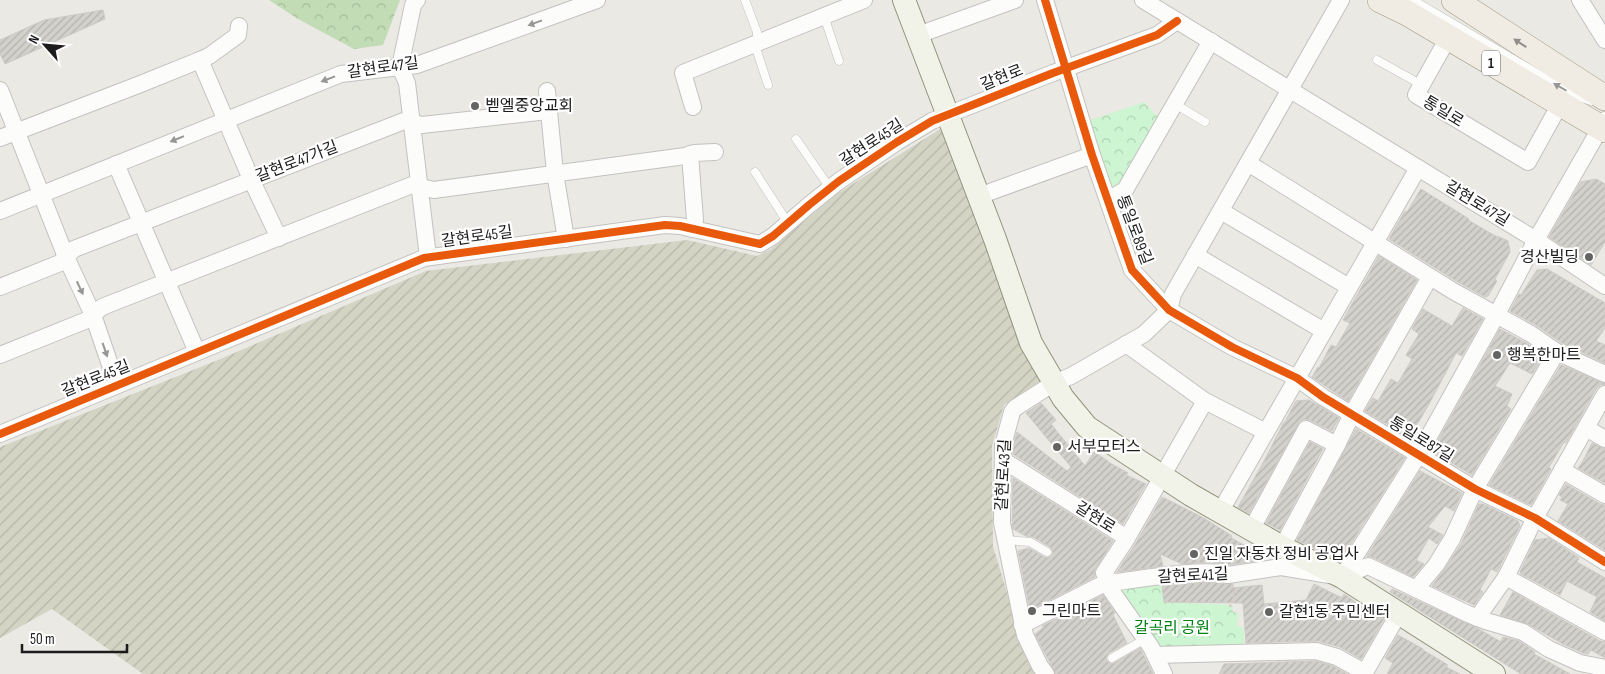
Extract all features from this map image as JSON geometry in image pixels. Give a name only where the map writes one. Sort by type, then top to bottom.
[{"type":"main road","points":[[904,0],[979,196],[1031,343],[1052,385],[1087,427],[1162,476],[1251,530],[1281,557],[1342,576],[1494,674]]},
{"type":"main road","name":"1","points":[[1380,0],[1404,4],[1448,38],[1560,104],[1604,120]]},
{"type":"main road","name":"1","points":[[1454,0],[1605,98]]},
{"type":"street","points":[[417,0],[413,5],[400,67],[407,83],[428,257]]},
{"type":"street","name":"갈현로47길","points":[[0,211],[341,74],[417,65],[568,5],[597,0]]},
{"type":"street","points":[[693,107],[683,73],[864,0]]},
{"type":"street","points":[[918,34],[1016,0]]},
{"type":"street","name":"통일로89길","points":[[1045,0],[1092,154],[1132,270],[1169,310],[1232,347],[1297,378]]},
{"type":"street","points":[[1143,0],[1418,168],[1220,512]]},
{"type":"street","points":[[1052,385],[1144,334],[1169,310],[1173,294],[1341,0]]},
{"type":"street","points":[[1580,0],[1605,40]]},
{"type":"street","points":[[1066,68],[1156,35],[1177,21]]},
{"type":"street","points":[[0,138],[209,56],[238,35],[239,26]]},
{"type":"street","name":"통일로","points":[[1448,38],[1416,96],[1528,162],[1560,104]]},
{"type":"street","name":"통일로89길","points":[[1108,200],[1125,190],[1211,41]]},
{"type":"street","points":[[200,60],[251,179],[279,238]]},
{"type":"street","name":"갈현로","points":[[948,114],[1066,68]]},
{"type":"street","points":[[0,90],[42,194]]},
{"type":"street","points":[[547,91],[556,173],[566,239]]},
{"type":"street","name":"갈현로47가길","points":[[0,287],[60,263],[74,250],[142,222],[404,121],[422,125],[548,110]]},
{"type":"street","name":"갈현로45길","points":[[0,434],[428,257],[665,225],[760,244],[773,236],[830,188],[897,142],[932,121],[948,114]]},
{"type":"street","name":"통일로87길","points":[[1342,576],[1419,454],[1604,120]]},
{"type":"street","points":[[0,355],[87,320],[102,306],[412,185],[434,190],[714,152]]},
{"type":"street","points":[[690,154],[695,220],[692,229]]},
{"type":"street","points":[[979,196],[1092,154]]},
{"type":"street","points":[[1248,163],[1430,277],[1531,334],[1556,352],[1605,374]]},
{"type":"street","points":[[116,164],[197,352]]},
{"type":"street","name":"갈현로47길","points":[[1418,168],[1536,240]]},
{"type":"street","name":"갈현로45길","points":[[42,194],[66,257],[93,315],[117,385]]},
{"type":"street","points":[[1221,211],[1349,287]]},
{"type":"street","points":[[1536,240],[1605,286]]},
{"type":"street","points":[[1196,255],[1324,331]]},
{"type":"street","points":[[1281,557],[1352,414],[1430,277]]},
{"type":"street","points":[[1126,344],[1205,401],[1266,432]]},
{"type":"street","points":[[1416,589],[1436,565],[1452,539],[1475,489],[1556,352]]},
{"type":"street","name":"통일로87길","points":[[1297,378],[1323,397],[1475,489],[1535,518],[1605,562]]},
{"type":"street","name":"갈현로43길","points":[[1022,623],[1002,523],[1003,445],[1012,412],[1015,408],[1052,385]]},
{"type":"street","points":[[1477,618],[1506,576],[1535,518],[1605,394]]},
{"type":"street","name":"갈현로","points":[[1003,460],[1127,538],[1205,401]]},
{"type":"street","points":[[1586,428],[1605,439]]},
{"type":"street","points":[[1251,530],[1306,429],[1337,445]]},
{"type":"street","points":[[1562,470],[1605,495]]},
{"type":"street","points":[[1127,538],[1104,573],[1155,655],[1164,674]]},
{"type":"street","name":"갈현로41길","points":[[1022,623],[1108,582],[1166,575],[1222,572],[1228,575],[1281,557]]},
{"type":"street","points":[[1342,576],[1368,566],[1477,618],[1523,632],[1549,649],[1580,663],[1605,668]]},
{"type":"street","points":[[1506,576],[1605,632]]},
{"type":"street","points":[[1155,655],[1316,651],[1337,657],[1364,673],[1399,613]]},
{"type":"street","points":[[1022,623],[1040,666],[1046,674]]},
{"type":"lane","points":[[745,0],[757,32],[757,51],[768,85]]},
{"type":"lane","points":[[1404,4],[1576,96],[1596,103],[1604,120]]},
{"type":"lane","points":[[824,16],[840,61]]},
{"type":"lane","points":[[1377,60],[1422,85]]},
{"type":"lane","points":[[1175,104],[1206,122]]},
{"type":"lane","points":[[796,139],[830,188]]},
{"type":"lane","points":[[755,172],[788,223]]},
{"type":"lane","points":[[1006,544],[1030,542],[1047,552]]},
{"type":"lane","points":[[1112,658],[1145,639]]},
{"type":"shaded area","points":[[945,126],[1045,381],[1004,405],[992,446],[993,546],[1016,623],[1039,674],[143,674],[52,609],[0,638],[0,447],[218,360],[426,271],[687,240],[757,256],[771,249],[835,195]]},
{"type":"green space","points":[[269,0],[400,0],[383,45],[354,49],[298,19]]},
{"type":"green space","points":[[1144,102],[1160,119],[1122,186],[1110,192],[1088,121]]},
{"type":"green space","name":"갈곡리 공원","points":[[1161,585],[1165,602],[1232,605],[1233,612],[1239,613],[1237,627],[1243,627],[1245,649],[1155,655],[1120,589]]},
{"type":"building","points":[[103,10],[105,19],[5,64],[0,54],[0,40],[44,20]]},
{"type":"building","points":[[1596,179],[1605,184],[1605,242],[1591,265],[1549,237],[1581,182]]},
{"type":"building","points":[[1421,189],[1468,220],[1497,237],[1508,241],[1510,252],[1488,296],[1485,297],[1458,282],[1389,239],[1405,211],[1407,212]]},
{"type":"building","points":[[1379,256],[1417,280],[1348,401],[1312,377],[1331,345],[1336,347],[1350,323],[1343,320]]},
{"type":"building","points":[[1547,269],[1605,303],[1605,328],[1596,341],[1605,345],[1605,363],[1562,343],[1536,325],[1510,311],[1519,294],[1521,295],[1537,270]]},
{"type":"building","points":[[1463,308],[1483,319],[1462,356],[1456,353],[1410,436],[1365,411],[1373,398],[1378,401],[1391,379],[1398,383],[1412,359],[1406,355],[1419,334],[1412,329],[1423,309],[1452,326]]},
{"type":"building","points":[[1500,329],[1544,355],[1532,374],[1510,363],[1495,386],[1512,394],[1507,406],[1511,409],[1472,475],[1432,451]]},
{"type":"building","points":[[1561,365],[1605,384],[1600,385],[1596,389],[1566,443],[1564,442],[1549,467],[1551,469],[1531,505],[1489,485]]},
{"type":"building","points":[[1309,400],[1339,418],[1332,431],[1310,420],[1300,421],[1249,513],[1238,507],[1296,401]]},
{"type":"building","points":[[1041,403],[1056,420],[1051,424],[1085,466],[1094,452],[1128,473],[1126,475],[1146,484],[1123,524],[1013,454],[1017,432],[1067,471],[1071,467],[1026,413]]},
{"type":"building","points":[[1356,429],[1405,458],[1340,561],[1297,540]]},
{"type":"building","points":[[1310,442],[1323,449],[1280,530],[1266,523]]},
{"type":"building","points":[[1592,443],[1605,449],[1605,483],[1578,468]]},
{"type":"building","points":[[1420,471],[1462,493],[1454,511],[1445,506],[1428,527],[1443,535],[1437,544],[1429,538],[1416,560],[1424,564],[1413,577],[1367,556]]},
{"type":"building","points":[[1013,478],[1113,541],[1094,572],[1095,577],[1030,610],[1018,551],[1029,548],[1046,558],[1052,555],[1053,552],[1050,547],[1033,537],[1026,536],[1013,529]]},
{"type":"building","points":[[1566,484],[1605,505],[1605,550],[1558,521],[1568,504],[1560,500],[1562,497],[1559,495]]},
{"type":"building","points":[[1162,497],[1202,517],[1232,536],[1231,538],[1259,553],[1255,561],[1228,565],[1207,562],[1182,564],[1160,554],[1163,566],[1117,572]]},
{"type":"building","points":[[1479,504],[1483,504],[1518,521],[1520,526],[1497,572],[1491,569],[1480,590],[1483,592],[1474,605],[1432,586],[1461,544]]},
{"type":"building","points":[[1549,538],[1579,558],[1577,562],[1605,578],[1605,621],[1590,612],[1597,597],[1567,581],[1560,595],[1521,574],[1520,572],[1535,540]]},
{"type":"building","points":[[1207,582],[1233,584],[1233,588],[1262,585],[1264,604],[1306,600],[1314,584],[1342,598],[1344,594],[1384,619],[1361,659],[1340,647],[1318,641],[1246,643],[1243,603],[1164,602],[1162,586]]},
{"type":"building","points":[[1392,589],[1477,628],[1501,642],[1503,637],[1519,641],[1535,652],[1534,654],[1570,674],[1521,674],[1390,592]]},
{"type":"building","points":[[1513,592],[1600,641],[1605,642],[1605,658],[1591,650],[1588,654],[1583,653],[1528,624],[1500,615]]},
{"type":"building","points":[[1103,595],[1115,613],[1113,615],[1127,643],[1109,653],[1106,658],[1107,661],[1112,664],[1140,648],[1153,674],[1056,674],[1035,634],[1044,627],[1042,626]]},
{"type":"building","points":[[1398,635],[1448,665],[1446,667],[1460,674],[1387,674],[1393,663],[1385,658]]},
{"type":"building","points":[[1315,661],[1333,666],[1347,674],[1219,674],[1224,664]]},
{"type":"cycle path","points":[[1045,0],[1092,155],[1132,270],[1169,310],[1232,347],[1297,378],[1323,397],[1475,489],[1535,518],[1605,562]]},
{"type":"cycle path","points":[[0,434],[424,258],[665,225],[680,226],[760,244],[773,236],[839,181],[932,121],[1053,73],[1157,35],[1177,21]]},
{"type":"place","name":"벧엘중앙교회","points":[[475,106]]},
{"type":"place","name":"경산빌딩","points":[[1589,257]]},
{"type":"place","name":"행복한마트","points":[[1497,355]]},
{"type":"place","name":"서부모터스","points":[[1057,447]]},
{"type":"place","name":"진일 자동차 정비 공업사","points":[[1194,554]]},
{"type":"place","name":"그린마트","points":[[1032,611]]},
{"type":"place","name":"갈현1동 주민센터","points":[[1269,612]]}]
